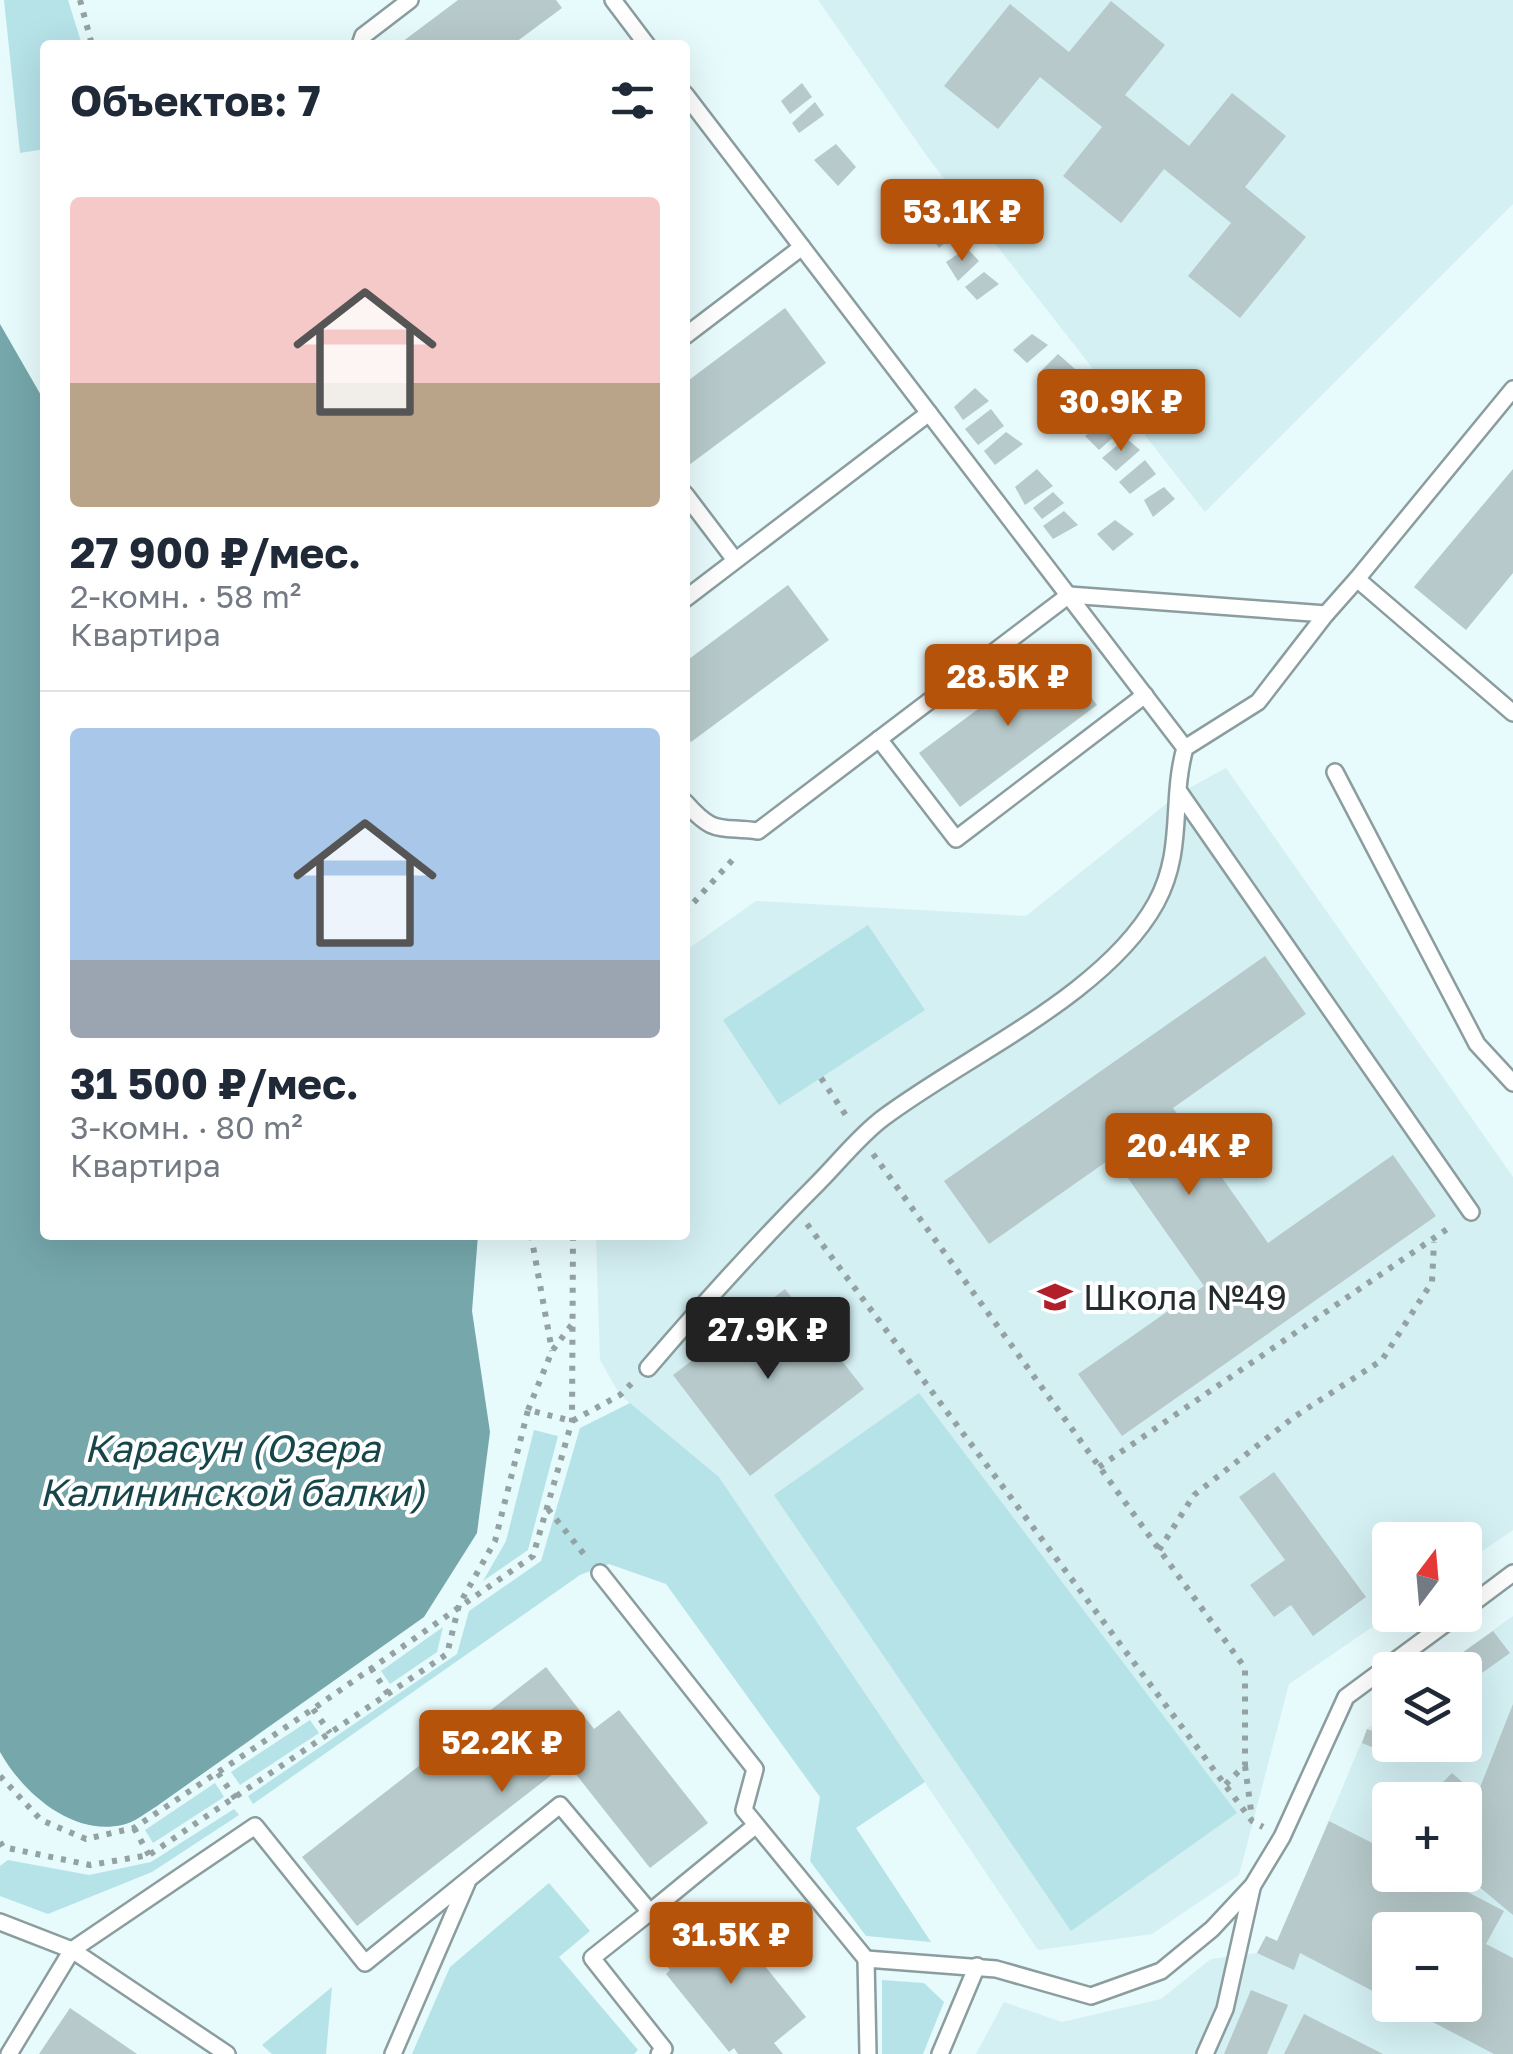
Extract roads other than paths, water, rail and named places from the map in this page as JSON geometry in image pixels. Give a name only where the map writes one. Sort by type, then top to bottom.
[{"type":"lane","points":[[362,40],[410,0]]},
{"type":"lane","points":[[612,0],[643,40]]},
{"type":"lane","points":[[690,101],[1185,748]]},
{"type":"lane","points":[[690,332],[802,247]]},
{"type":"lane","points":[[648,1368],[745,1257],[880,1120],[1094,977],[1128,943],[1157,902],[1176,847],[1178,772],[1185,748],[1258,702],[1513,389]]},
{"type":"lane","points":[[690,594],[929,413]]},
{"type":"lane","points":[[690,500],[736,560]]},
{"type":"lane","points":[[1358,579],[1513,714]]},
{"type":"lane","points":[[690,808],[704,824],[720,830],[758,831],[1069,594],[1326,614]]},
{"type":"lane","points":[[879,739],[956,839],[1146,694]]},
{"type":"lane","points":[[1335,772],[1477,1044],[1513,1084]]},
{"type":"lane","points":[[1180,793],[1470,1212]]},
{"type":"lane","points":[[600,1572],[755,1770],[744,1810],[866,1959],[868,2054]]},
{"type":"lane","points":[[1482,1596],[1513,1573]]},
{"type":"lane","points":[[866,1959],[977,1966],[1091,1996],[1161,1971],[1212,1929],[1253,1884],[1282,1837],[1346,1697],[1434,1632]]},
{"type":"lane","points":[[9,2054],[72,1950],[255,1826],[365,1963],[560,1805],[650,1912]]},
{"type":"lane","points":[[658,2054],[664,2049],[592,1958],[755,1826]]},
{"type":"lane","points":[[393,2054],[470,1878]]},
{"type":"lane","points":[[1205,2054],[1224,2009],[1253,1884]]},
{"type":"lane","points":[[0,1922],[72,1950],[228,2054]]},
{"type":"lane","points":[[940,2054],[977,1966]]},
{"type":"water","name":"Карасун (Озера Калининской балки)","points":[[0,324],[40,394],[40,1240],[478,1240],[472,1311],[490,1432],[477,1533],[424,1617],[145,1814],[127,1824],[103,1827],[67,1818],[36,1796],[0,1752]]},
{"type":"place","name":"Школа №49","points":[[1055,1297]]}]
